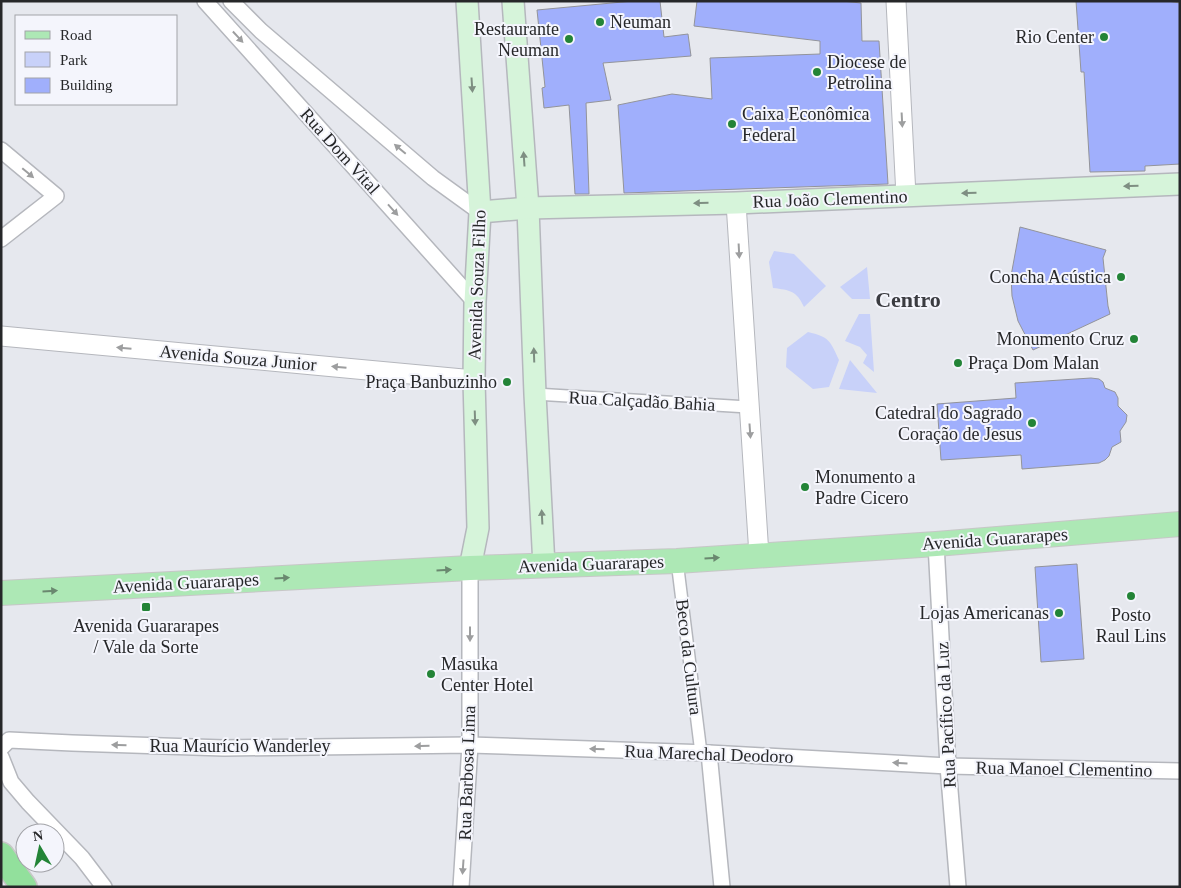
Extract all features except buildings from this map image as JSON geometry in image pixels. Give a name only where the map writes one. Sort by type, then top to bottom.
[{"type":"highway","points":[[1,855],[24,887]]},
{"type":"main road","name":"Avenida Souza Filho","points":[[467,1],[480,212],[475,302],[474,380],[478,528],[470,568]]},
{"type":"main road","points":[[514,1],[528,208],[544,566]]},
{"type":"main road","name":"Rua João Clementino","points":[[480,212],[528,208],[736,203],[1180,184]]},
{"type":"main road","name":"Avenida Guararapes","points":[[1,593],[470,568],[678,561],[936,544],[1180,524]]},
{"type":"street","name":"Rua Dom Vital","points":[[205,1],[475,302]]},
{"type":"street","name":"Rua Dom Vital","points":[[231,1],[261,31],[433,178],[480,212]]},
{"type":"street","points":[[896,1],[906,196]]},
{"type":"street","points":[[1,150],[56,196],[1,240]]},
{"type":"street","points":[[736,203],[759,555]]},
{"type":"street","name":"Avenida Souza Junior","points":[[1,336],[474,380]]},
{"type":"street","name":"Rua Calçadão Bahia","points":[[535,394],[748,407]]},
{"type":"street","name":"Rua Pacífico da Luz","points":[[936,544],[948,766],[958,887]]},
{"type":"street","name":"Beco da Cultura","points":[[678,561],[705,753]]},
{"type":"street","name":"Rua Barbosa Lima","points":[[461,887],[470,745],[470,568]]},
{"type":"street","name":"Rua Maurício Wanderley","points":[[5,744],[224,748],[470,745]]},
{"type":"street","name":"Rua Marechal Deodoro","points":[[470,745],[705,753],[948,766]]},
{"type":"street","points":[[705,753],[722,887]]},
{"type":"street","points":[[1,757],[11,782],[82,858],[104,887]]},
{"type":"street","name":"Rua Manoel Clementino","points":[[948,766],[1180,771]]},
{"type":"green space","points":[[774,251],[794,254],[826,286],[804,307],[796,294],[773,288],[769,262]]},
{"type":"green space","points":[[867,267],[870,299],[852,299],[840,287]]},
{"type":"green space","points":[[859,314],[870,314],[874,372],[863,363],[867,355],[860,347],[845,341]]},
{"type":"green space","points":[[808,332],[828,340],[839,360],[829,387],[813,389],[786,367],[787,348]]},
{"type":"green space","points":[[850,360],[877,393],[839,389]]},
{"type":"place","name":"Neuman","points":[[600,22]]},
{"type":"place","name":"Rio Center","points":[[1104,37]]},
{"type":"place","name":"Restaurante Neuman","points":[[569,39]]},
{"type":"place","name":"Diocese de Petrolina","points":[[817,72]]},
{"type":"place","name":"Caixa Econômica Federal","points":[[732,124]]},
{"type":"place","name":"Concha Acústica","points":[[1121,277]]},
{"type":"place","name":"Monumento Cruz","points":[[1134,339]]},
{"type":"place","name":"Praça Dom Malan","points":[[958,363]]},
{"type":"place","name":"Praça Banbuzinho","points":[[507,382]]},
{"type":"place","name":"Catedral do Sagrado Coração de Jesus","points":[[1032,423]]},
{"type":"place","name":"Monumento a Padre Cicero","points":[[805,487]]},
{"type":"place","name":"Posto Raul Lins","points":[[1131,596]]},
{"type":"place","name":"Avenida Guararapes / Vale da Sorte","points":[[146,607]]},
{"type":"place","name":"Lojas Americanas","points":[[1059,613]]},
{"type":"place","name":"Masuka Center Hotel","points":[[431,674]]},
{"type":"district","name":"Centro","points":[[908,299]]}]
